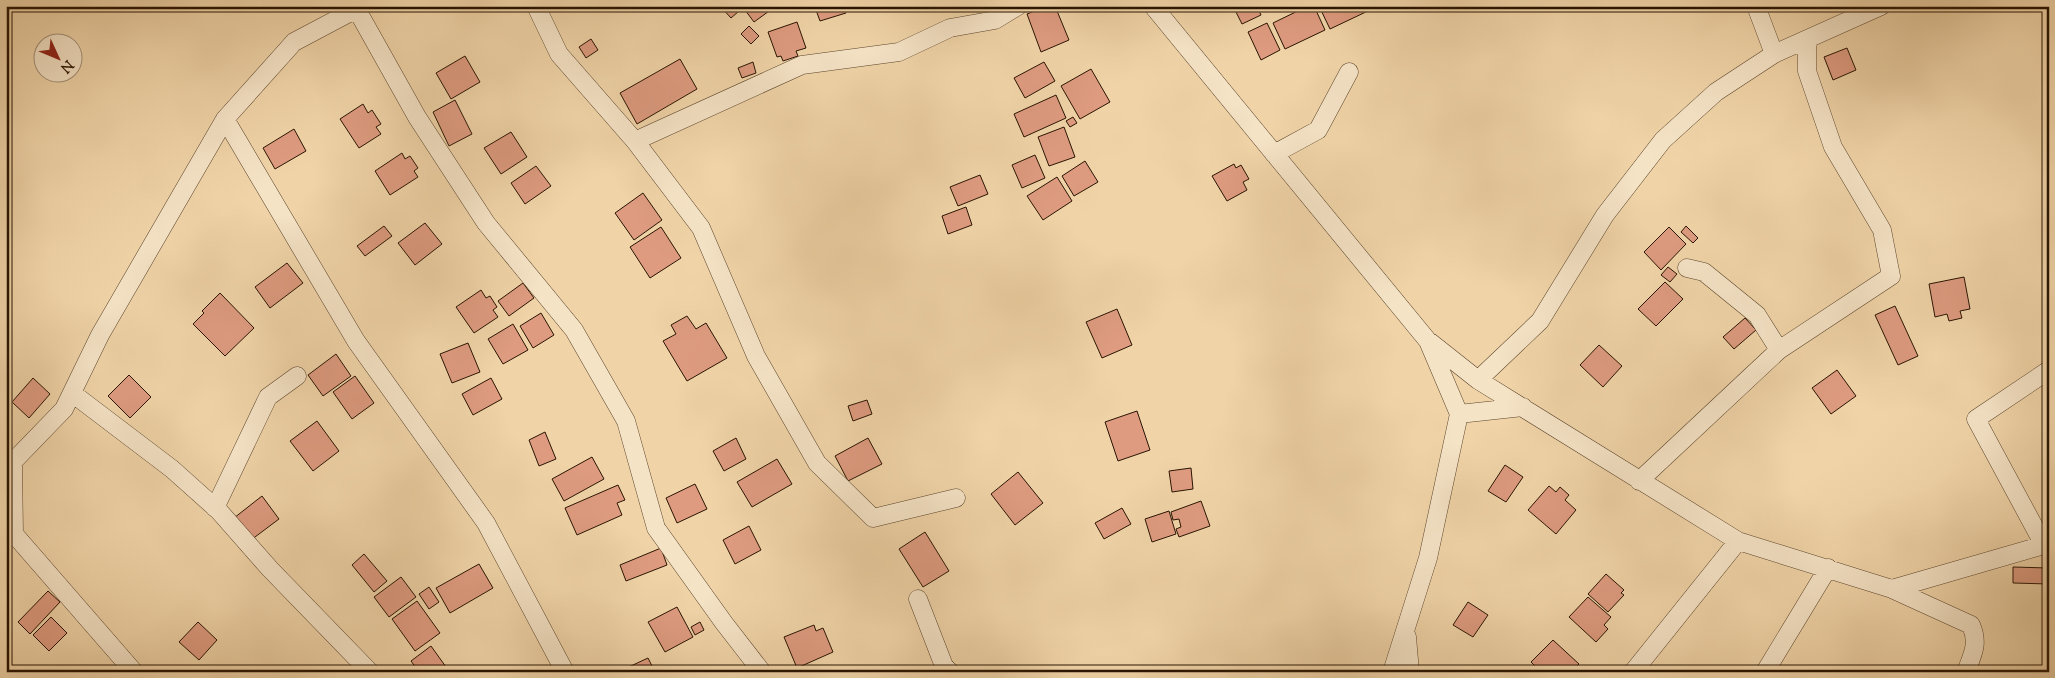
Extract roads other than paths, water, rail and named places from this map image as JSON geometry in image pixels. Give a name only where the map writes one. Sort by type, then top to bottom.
[{"type":"street","points":[[548,6],[537,6],[559,54],[635,141],[701,228],[756,356],[817,463],[873,518],[956,498]]},
{"type":"street","points":[[635,141],[802,65],[899,52],[950,28],[995,20],[1018,6]]},
{"type":"street","points":[[1153,6],[1428,341],[1478,380],[1738,541],[1892,589],[1971,625],[1976,645],[1966,672]]},
{"type":"street","points":[[1756,6],[1774,54]]},
{"type":"street","points":[[1478,380],[1540,321],[1605,215],[1663,140],[1716,92],[1774,54],[1881,6]]},
{"type":"street","points":[[134,672],[14,534],[10,466],[64,409],[100,335],[225,119],[294,42],[359,8],[417,116],[486,223],[574,330],[626,421],[656,528],[724,623],[762,672]]},
{"type":"street","points":[[1639,481],[1779,350],[1891,276],[1882,230],[1834,147],[1807,72],[1807,40]]},
{"type":"street","points":[[1274,154],[1318,130],[1349,72]]},
{"type":"street","points":[[225,119],[356,341],[486,523],[565,672]]},
{"type":"street","points":[[1687,268],[1704,272],[1757,315],[1779,350]]},
{"type":"street","points":[[1392,672],[1428,558],[1459,414],[1428,341]]},
{"type":"street","points":[[1892,589],[2046,545],[1976,419],[2049,370]]},
{"type":"street","points":[[215,508],[268,397],[298,376]]},
{"type":"street","points":[[72,393],[172,469],[215,508],[270,569],[370,672]]},
{"type":"street","points":[[1459,414],[1523,407]]},
{"type":"street","points":[[1633,672],[1738,541]]},
{"type":"street","points":[[1765,672],[1828,568]]},
{"type":"street","points":[[918,599],[944,666],[950,672]]},
{"type":"street","points":[[1406,632],[1410,672]]}]
